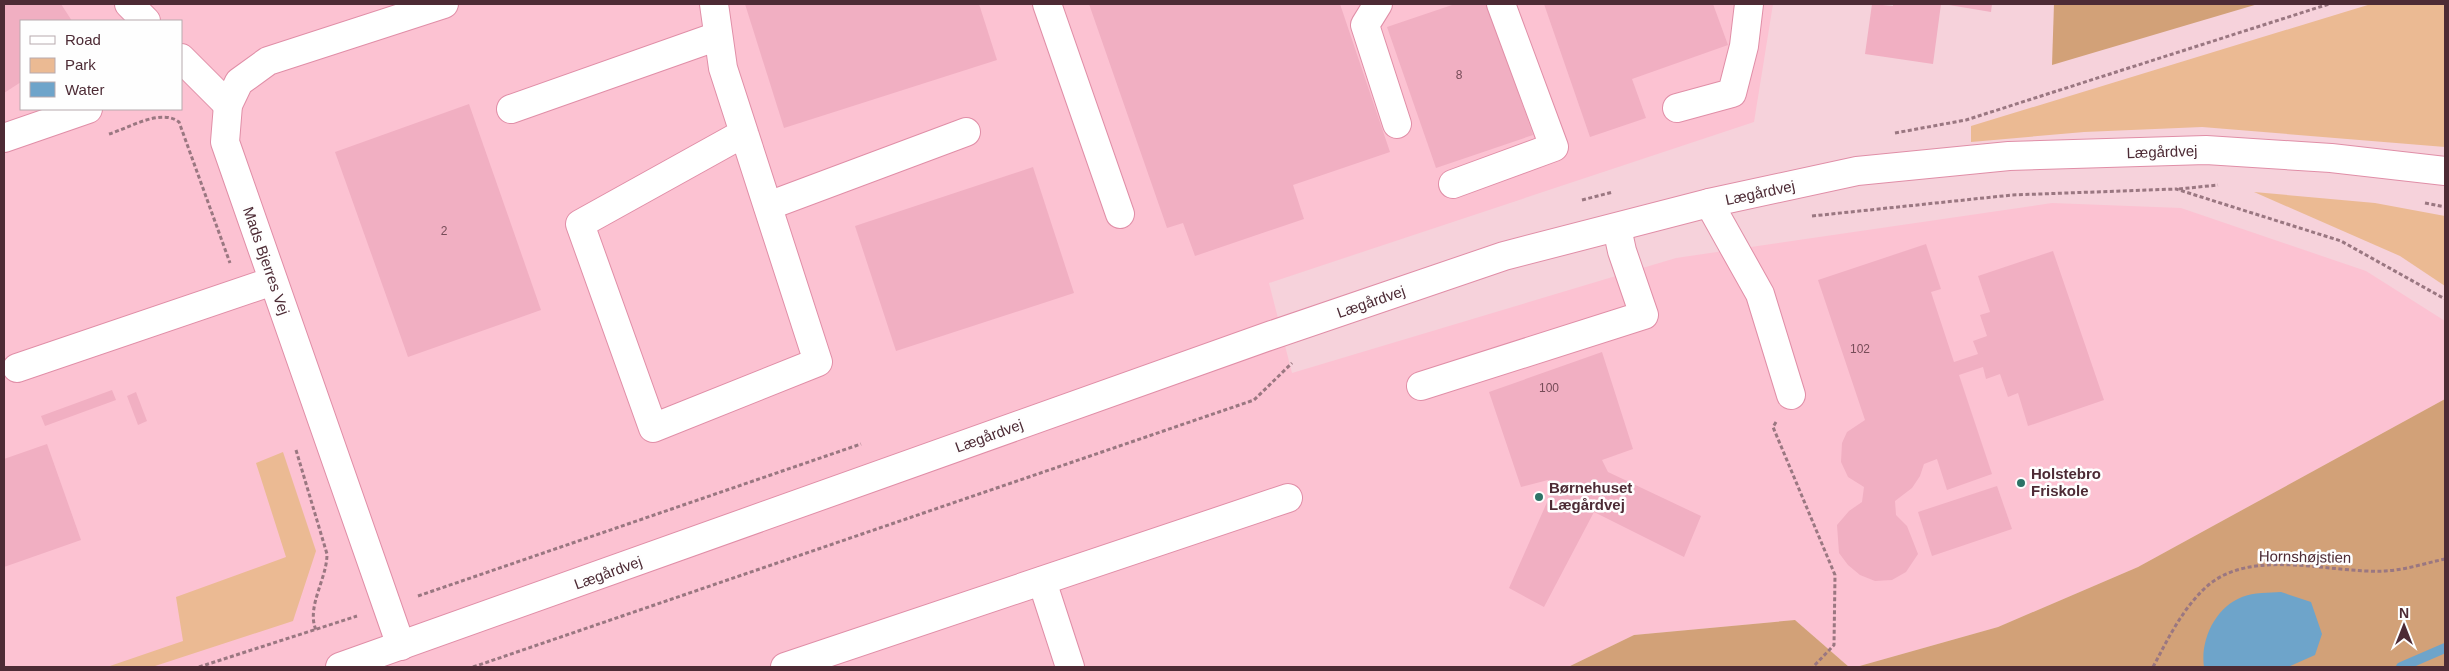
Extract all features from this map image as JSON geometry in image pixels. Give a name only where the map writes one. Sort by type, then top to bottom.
[{"type":"street","points":[[129,4],[145,20]]},
{"type":"street","name":"Mads Bjerres Vej","points":[[401,646],[225,142],[228,106],[239,82],[268,61],[444,4]]},
{"type":"street","points":[[714,4],[723,68],[818,362],[654,428],[580,224],[744,133]]},
{"type":"street","points":[[1047,4],[1120,214]]},
{"type":"street","points":[[1378,4],[1365,25],[1397,124]]},
{"type":"street","points":[[1453,184],[1554,148],[1501,4]]},
{"type":"street","points":[[1677,108],[1732,93],[1744,46],[1749,4]]},
{"type":"street","points":[[511,109],[718,36]]},
{"type":"street","points":[[186,69],[228,106]]},
{"type":"street","points":[[4,138],[85,110]]},
{"type":"street","points":[[768,206],[966,132]]},
{"type":"street","name":"Lægårdvej","points":[[340,667],[1272,335],[1504,256],[1710,203],[1857,171],[2009,156],[2206,150],[2331,158],[2445,171]]},
{"type":"street","points":[[1710,203],[1760,294],[1791,395]]},
{"type":"street","points":[[1420,386],[1644,315],[1622,251],[1617,228]]},
{"type":"street","points":[[17,368],[273,281]]},
{"type":"street","points":[[785,667],[1288,498]]},
{"type":"street","points":[[1042,581],[1070,667]]},
{"type":"path","points":[[1888,134],[1966,120],[2329,4]]},
{"type":"path","points":[[1808,216],[2012,195],[2176,189],[2341,241],[2445,299]]},
{"type":"path","points":[[472,667],[1254,400],[1294,361]]},
{"type":"path","points":[[1791,395],[1773,427],[1835,575],[1834,645],[1813,667]]},
{"type":"path","name":"Hornshøjstien","points":[[2153,667],[2184,611],[2206,587],[2233,570],[2274,565],[2386,571],[2445,559]]},
{"type":"shaded area","points":[[4,4],[1773,4],[1754,122],[1269,283],[1292,373],[1676,258],[2052,203],[2181,208],[2366,271],[2445,321],[2445,399],[2138,567],[1998,627],[1856,667],[1849,667],[1795,620],[1634,635],[1568,667],[4,667]]},
{"type":"shaded area","points":[[2054,4],[2258,4],[2052,65]]},
{"type":"shaded area","points":[[2445,399],[2445,667],[1856,667],[1998,627],[2138,567]]},
{"type":"shaded area","points":[[1795,620],[1849,667],[1568,667],[1634,635]]},
{"type":"green space","points":[[2371,4],[2445,4],[2445,147],[2202,127],[2084,132],[1971,142],[1971,126]]},
{"type":"green space","points":[[2254,192],[2375,203],[2445,216],[2445,286],[2400,256]]},
{"type":"green space","points":[[283,452],[316,551],[293,621],[152,667],[107,667],[183,641],[176,597],[286,557],[256,463]]},
{"type":"water","points":[[2281,592],[2311,602],[2322,634],[2315,655],[2288,667],[2204,667],[2203,656],[2207,635],[2217,616],[2225,608],[2247,595]]},
{"type":"building","points":[[4,4],[61,4],[71,20],[20,20],[20,83],[4,93]]},
{"type":"building","points":[[745,4],[979,4],[997,60],[784,128]]},
{"type":"building","points":[[1089,4],[1340,4],[1390,152],[1293,185],[1304,219],[1195,256],[1183,223],[1167,228]]},
{"type":"building","points":[[1455,4],[1488,4],[1533,135],[1436,168],[1387,27]]},
{"type":"building","points":[[1544,4],[1713,4],[1728,45],[1632,79],[1646,118],[1590,137]]},
{"type":"building","points":[[1872,4],[1893,6],[1893,4],[1941,4],[1933,64],[1865,54]]},
{"type":"building","points":[[1943,4],[1992,4],[1991,12]]},
{"type":"building","points":[[469,104],[541,310],[408,357],[335,152]]},
{"type":"building","points":[[1033,167],[1074,293],[896,351],[855,226]]},
{"type":"building","points":[[1926,244],[1941,289],[1931,292],[1954,362],[1978,354],[1973,341],[1987,336],[1980,315],[1990,312],[1978,276],[2053,251],[2104,400],[2028,426],[2018,393],[2008,397],[2000,374],[1986,379],[1983,367],[1959,375],[1992,474],[1947,490],[1937,459],[1924,464],[1920,476],[1912,488],[1895,501],[1896,515],[1907,526],[1918,554],[1906,572],[1892,580],[1875,581],[1860,575],[1848,565],[1839,553],[1837,525],[1849,511],[1862,502],[1864,487],[1848,477],[1841,462],[1842,443],[1847,432],[1865,420],[1818,280]]},
{"type":"building","points":[[1602,352],[1633,449],[1602,460],[1608,472],[1701,516],[1684,557],[1594,512],[1544,607],[1509,588],[1552,491],[1548,480],[1521,487],[1489,392]]},
{"type":"building","points":[[112,390],[116,400],[45,426],[41,416]]},
{"type":"building","points":[[136,392],[147,421],[138,425],[127,396]]},
{"type":"building","points":[[47,444],[81,540],[4,567],[4,459]]},
{"type":"building","points":[[1997,486],[2012,529],[1932,556],[1918,512]]},
{"type":"waterway","points":[[2401,667],[2445,648]]},
{"type":"place","name":"Holstebro Friskole","points":[[2021,483]]},
{"type":"place","name":"Børnehuset Lægårdvej","points":[[1539,497]]}]
